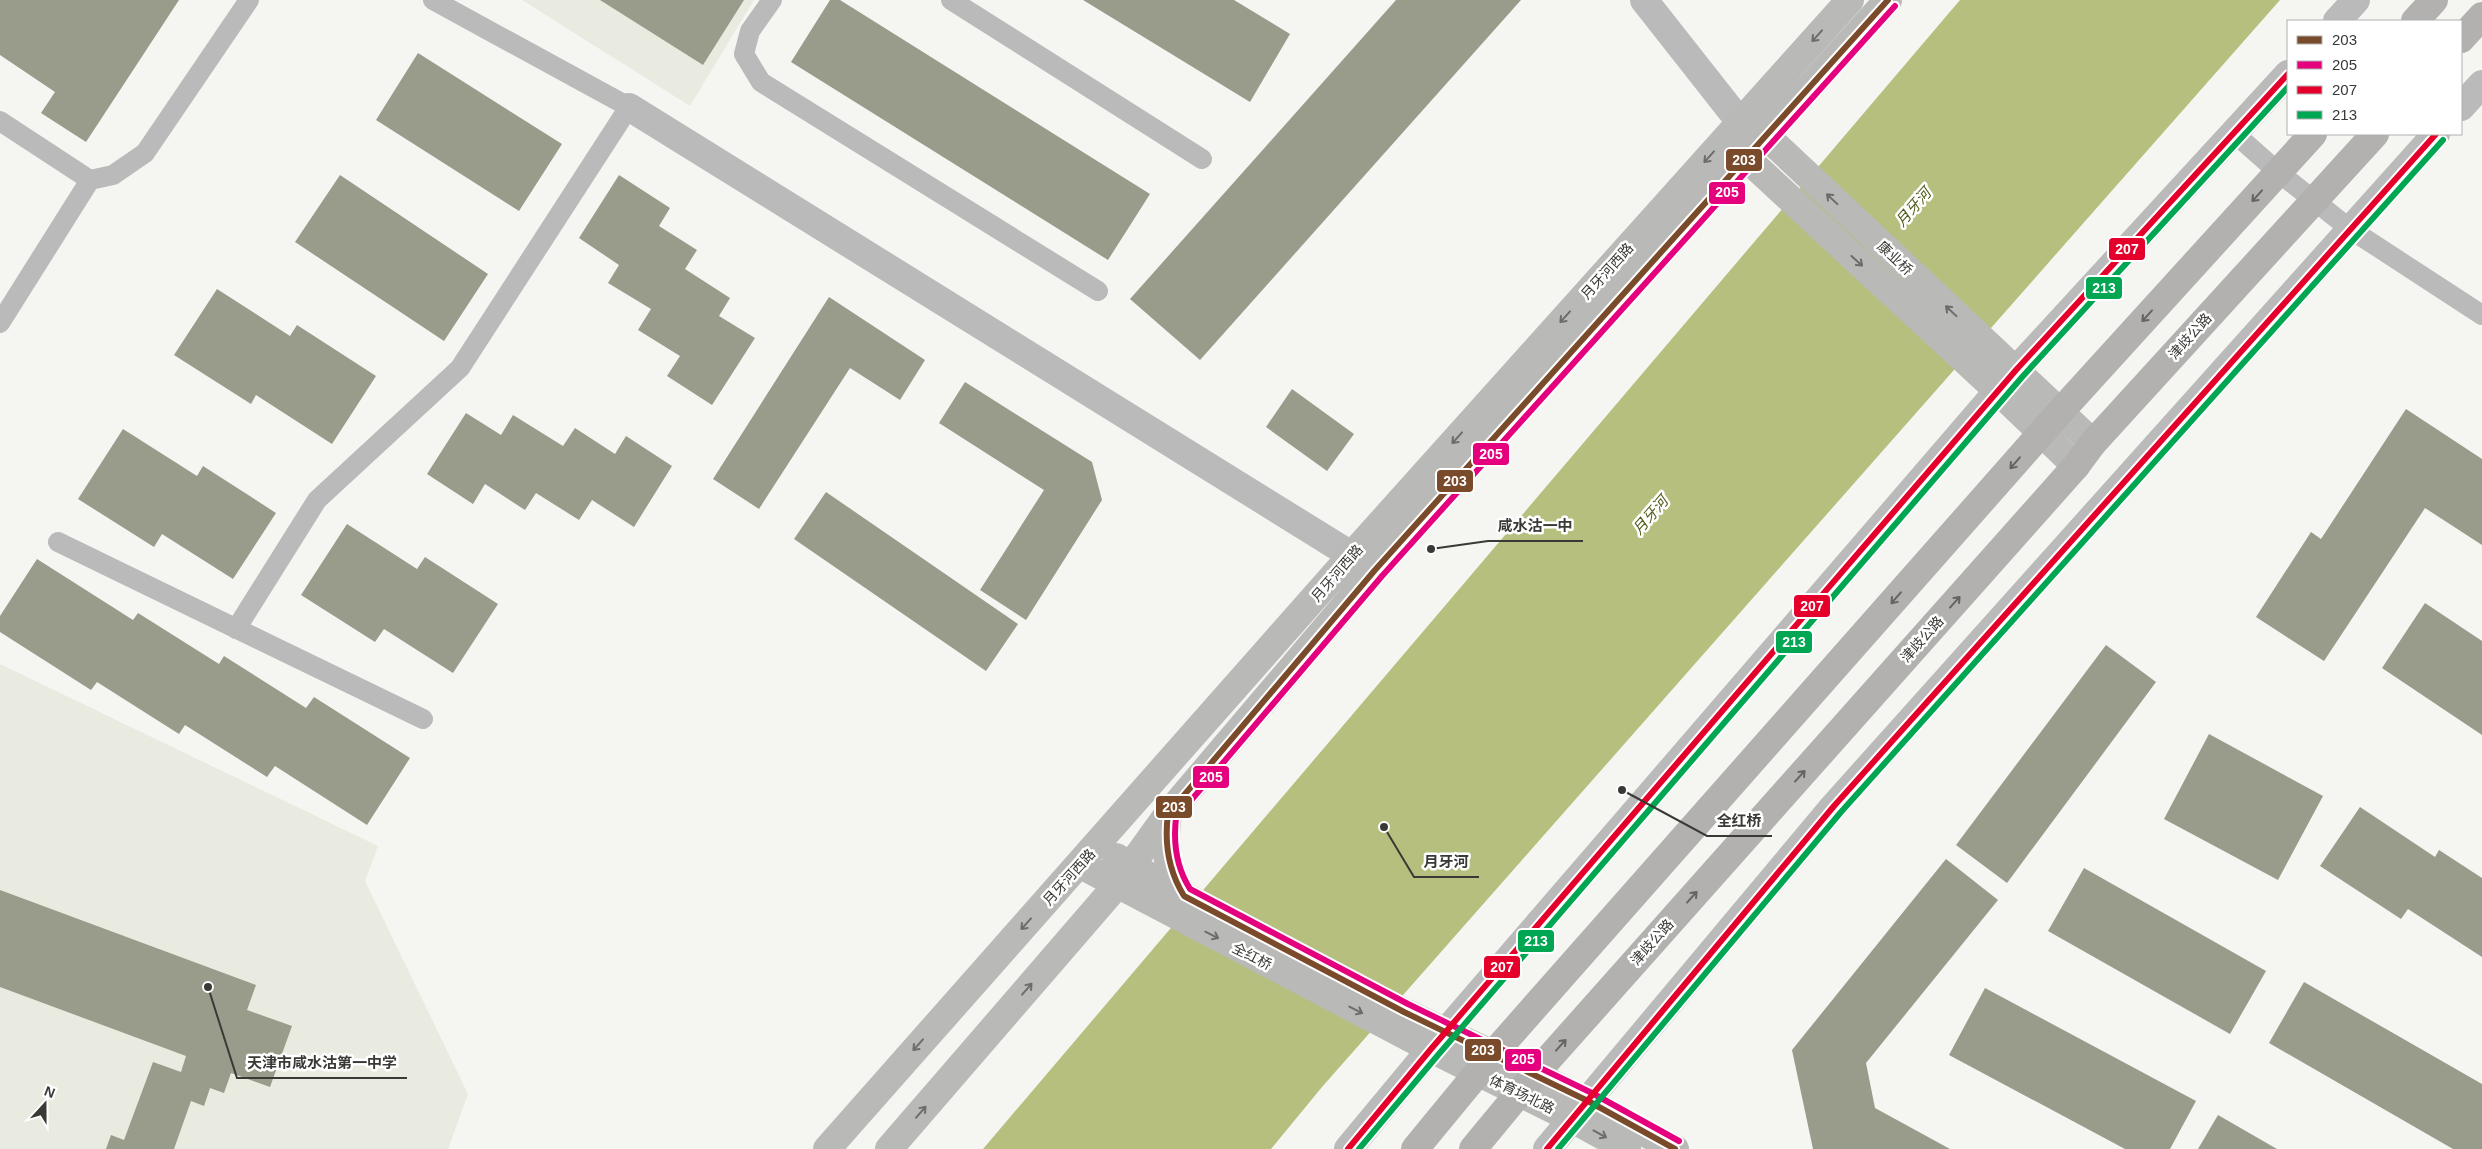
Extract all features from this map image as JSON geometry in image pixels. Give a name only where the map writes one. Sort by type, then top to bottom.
[{"type":"main road","points":[[2416,20],[2434,0]]},
{"type":"main road","points":[[2462,38],[2482,16]]},
{"type":"main road","points":[[1415,1149],[1486,1063],[2060,412],[2312,135]]},
{"type":"main road","name":"津歧公路","points":[[1473,1149],[1527,1083],[2076,466],[2093,443],[2374,135]]},
{"type":"street","points":[[1644,0],[1740,122],[1746,157]]},
{"type":"street","name":"月牙河西路","points":[[827,1149],[1351,556],[1850,0]]},
{"type":"street","name":"月牙河西路","points":[[889,1149],[1124,876],[1168,814],[1375,570],[1888,0]]},
{"type":"street","points":[[2337,20],[2356,0]]},
{"type":"street","points":[[1348,1149],[1438,1040],[2000,392],[2016,370],[2287,75]]},
{"type":"street","points":[[2462,106],[2482,84]]},
{"type":"street","points":[[629,108],[1375,570]]},
{"type":"street","name":"康业桥","points":[[1740,122],[1766,135],[1803,172],[2093,443]]},
{"type":"street","points":[[1547,1149],[1834,806],[2435,135]]},
{"type":"street","name":"康业桥","points":[[1746,157],[2000,392],[2076,466]]},
{"type":"street","points":[[1124,876],[1130,818],[1140,796]]},
{"type":"street","points":[[1168,814],[1164,838],[1174,880],[1177,904]]},
{"type":"street","name":"全红桥","points":[[1088,855],[1124,876],[1397,1019]]},
{"type":"street","name":"体育场北路","points":[[1397,1019],[1580,1110],[1675,1149]]},
{"type":"street","name":"体育场北路","points":[[1580,1110],[1628,1149]]},
{"type":"lane","points":[[0,322],[90,180],[113,175],[145,153],[249,0]]},
{"type":"lane","points":[[236,629],[317,500],[460,368],[629,108],[433,0]]},
{"type":"lane","points":[[772,0],[750,31],[744,54],[761,82],[1098,291]]},
{"type":"lane","points":[[951,0],[1202,159]]},
{"type":"lane","points":[[0,120],[90,180]]},
{"type":"lane","points":[[2234,133],[2278,172],[2350,228],[2482,315]]},
{"type":"lane","points":[[58,542],[422,719]]},
{"type":"shaded area","points":[[522,0],[754,0],[690,106]]},
{"type":"shaded area","points":[[0,664],[378,846],[365,881],[468,1094],[448,1149],[0,1149]]},
{"type":"water","points":[[1960,0],[2280,0],[1322,1087],[1271,1149],[983,1149]]},
{"type":"building","points":[[0,0],[179,0],[86,142],[41,113],[55,92],[0,55]]},
{"type":"building","points":[[600,0],[744,0],[703,65]]},
{"type":"building","points":[[830,0],[840,0],[1150,194],[1108,260],[791,62]]},
{"type":"building","points":[[1083,0],[1234,0],[1290,34],[1250,102]]},
{"type":"building","points":[[1396,0],[1521,0],[1200,360],[1130,299]]},
{"type":"building","points":[[418,53],[562,144],[519,211],[376,120]]},
{"type":"building","points":[[340,175],[488,274],[444,341],[295,242]]},
{"type":"building","points":[[619,175],[670,208],[659,226],[697,250],[685,269],[730,298],[719,316],[755,338],[712,405],[667,376],[680,356],[638,330],[651,309],[608,283],[619,265],[579,238]]},
{"type":"building","points":[[217,289],[290,336],[297,325],[376,376],[332,444],[256,395],[251,404],[174,355]]},
{"type":"building","points":[[829,297],[925,360],[900,400],[850,368],[759,509],[713,479]]},
{"type":"building","points":[[965,382],[1092,462],[1102,500],[1026,620],[980,590],[1044,490],[939,423]]},
{"type":"building","points":[[1292,389],[1354,434],[1327,471],[1266,427]]},
{"type":"building","points":[[2406,409],[2482,459],[2482,545],[2425,508],[2324,661],[2256,617],[2311,532],[2321,539]]},
{"type":"building","points":[[466,413],[501,435],[513,415],[563,446],[575,428],[615,454],[626,436],[672,466],[634,527],[592,500],[579,520],[536,493],[525,510],[485,484],[473,504],[427,474]]},
{"type":"building","points":[[123,429],[197,476],[203,466],[276,513],[233,579],[162,534],[154,547],[78,499]]},
{"type":"building","points":[[826,492],[1018,624],[986,671],[794,539]]},
{"type":"building","points":[[347,524],[417,569],[425,557],[498,604],[453,673],[384,629],[375,642],[301,595]]},
{"type":"building","points":[[37,559],[133,620],[138,613],[219,664],[224,656],[306,708],[314,697],[410,758],[367,825],[275,766],[267,777],[185,725],[179,734],[97,682],[91,690],[0,632],[0,616]]},
{"type":"building","points":[[2425,603],[2482,641],[2482,735],[2382,668]]},
{"type":"building","points":[[2106,645],[2156,682],[2007,883],[1956,845]]},
{"type":"building","points":[[2209,734],[2323,796],[2278,880],[2164,819]]},
{"type":"building","points":[[2360,807],[2435,857],[2439,850],[2482,878],[2482,957],[2408,909],[2401,919],[2320,866]]},
{"type":"building","points":[[1946,859],[1998,900],[1866,1063],[1875,1108],[1950,1149],[1813,1149],[1792,1050]]},
{"type":"building","points":[[2084,868],[2266,971],[2230,1034],[2048,931]]},
{"type":"building","points":[[0,890],[256,985],[247,1010],[292,1026],[270,1087],[231,1073],[224,1093],[210,1088],[204,1106],[191,1101],[174,1149],[106,1149],[111,1135],[124,1140],[153,1062],[181,1072],[186,1056],[0,987]]},
{"type":"building","points":[[2304,982],[2482,1084],[2482,1149],[2453,1149],[2269,1043]]},
{"type":"building","points":[[1985,988],[2196,1101],[2170,1149],[2125,1149],[1949,1055]]},
{"type":"building","points":[[2218,1115],[2277,1149],[2198,1149]]},
{"type":"transit line","name":"203","points":[[1675,1149],[1588,1101],[1404,1012],[1184,896],[1174,876],[1168,856],[1168,814],[1375,570],[1888,0]]},
{"type":"transit line","name":"205","points":[[1679,1141],[1592,1093],[1408,1004],[1190,889],[1181,872],[1175,846],[1176,818],[1382,576],[1895,6]]},
{"type":"transit line","name":"207","points":[[1348,1149],[1431,1049],[2016,370],[2287,75]]},
{"type":"transit line","name":"213","points":[[1359,1149],[2023,376],[2287,88]]},
{"type":"transit line","name":"207","points":[[1547,1149],[1834,806],[2435,135]]},
{"type":"transit line","name":"213","points":[[1558,1149],[1841,812],[2443,140]]},
{"type":"place","name":"咸水沽一中","points":[[1431,549]]},
{"type":"place","name":"全红桥","points":[[1622,790]]},
{"type":"place","name":"月牙河","points":[[1384,827]]},
{"type":"place","name":"天津市咸水沽第一中学","points":[[208,987]]}]
